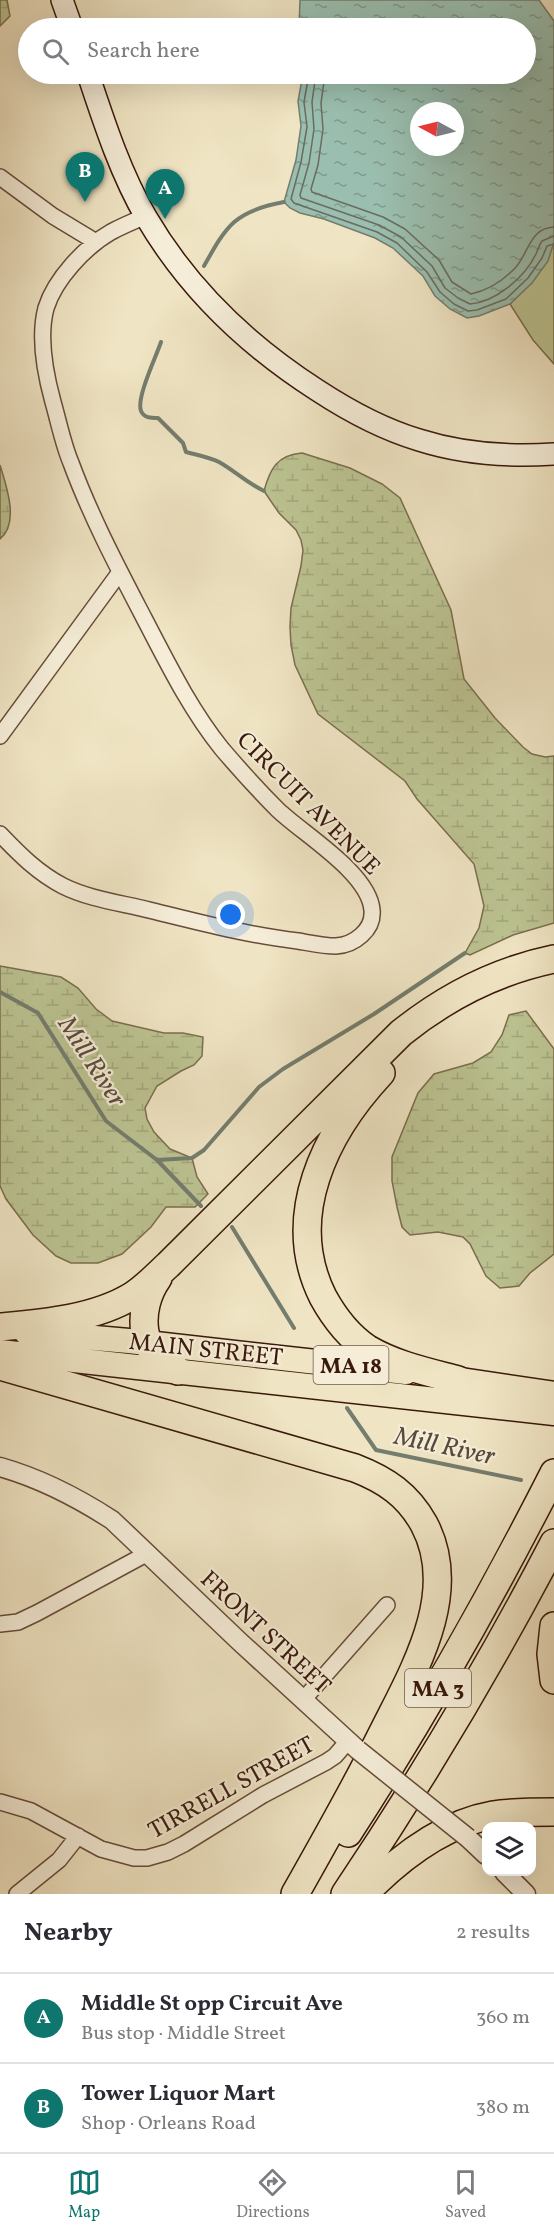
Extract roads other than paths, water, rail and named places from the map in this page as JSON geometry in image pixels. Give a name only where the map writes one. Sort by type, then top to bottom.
[{"type":"highway","points":[[0,1329],[72,1317],[103,1309],[133,1295],[168,1265],[401,1033],[443,1002],[476,984],[524,966],[554,959]]},
{"type":"highway","points":[[458,1380],[404,1365],[375,1353],[361,1344],[338,1321],[322,1294],[311,1264],[307,1232],[309,1198],[321,1164],[348,1115],[377,1078],[409,1046],[437,1025],[481,999],[516,985],[554,978]]},
{"type":"highway","points":[[168,1265],[155,1282],[147,1298],[144,1326],[147,1343],[159,1361],[178,1371]]},
{"type":"highway","points":[[0,1366],[355,1468],[393,1487],[421,1518],[434,1547],[437,1570],[435,1604],[429,1632],[376,1746],[295,1894]]},
{"type":"highway","points":[[525,1530],[554,1464]]},
{"type":"highway","name":"MA 3","points":[[307,1894],[426,1708],[470,1633],[554,1473]]},
{"type":"highway","name":"MA 3","points":[[345,1894],[450,1729],[509,1627],[554,1542]]},
{"type":"highway","points":[[554,1626],[551,1654],[554,1680]]},
{"type":"highway","points":[[364,1894],[408,1854],[456,1826],[493,1815],[554,1812]]},
{"type":"main road","points":[[62,0],[68,18]]},
{"type":"main road","points":[[91,84],[105,126],[146,216],[188,278],[228,322],[265,355],[333,401],[393,431],[446,448],[498,455],[554,454]]},
{"type":"main road","name":"MAIN STREET","points":[[0,1329],[387,1370],[458,1380],[551,1406]]},
{"type":"main road","name":"MAIN STREET","points":[[0,1352],[551,1406]]},
{"type":"street","points":[[0,177],[53,216],[96,242]]},
{"type":"street","name":"CIRCUIT AVENUE","points":[[0,834],[40,872],[82,894],[270,938],[336,946],[351,943],[370,924],[372,910],[368,894],[357,879],[326,849],[281,812],[223,750],[203,724],[183,692],[120,572],[87,504],[70,460],[48,381],[44,356],[44,320],[52,293],[96,242],[111,232],[146,216]]},
{"type":"street","points":[[0,736],[120,572]]},
{"type":"street","name":"FRONT STREET","points":[[0,1467],[49,1486],[94,1509],[129,1534],[353,1746],[482,1851]]},
{"type":"street","points":[[0,1624],[18,1622],[37,1613],[148,1553]]},
{"type":"street","points":[[303,1700],[387,1605]]},
{"type":"street","name":"TIRRELL STREET","points":[[0,1802],[31,1811],[101,1849],[134,1858],[154,1856],[168,1852],[263,1795],[353,1746]]},
{"type":"street","points":[[17,1894],[58,1860],[78,1836]]},
{"type":"street","points":[[508,1876],[526,1894]]},
{"type":"water","points":[[300,0],[539,0],[554,21],[554,242],[548,261],[532,283],[510,304],[479,316],[467,318],[450,309],[435,296],[423,276],[393,248],[375,238],[324,219],[300,213],[284,202],[296,160],[301,126],[298,101],[301,84],[536,84],[536,18],[299,18]]},
{"type":"waterway","points":[[204,266],[219,240],[234,222],[254,210],[284,202]]},
{"type":"waterway","points":[[161,342],[141,397],[142,413],[148,417],[158,418],[183,443],[186,452],[219,462],[264,491]]},
{"type":"waterway","points":[[157,1160],[192,1158],[204,1150],[259,1087],[283,1069],[374,1014],[465,953]]},
{"type":"waterway","name":"Mill River","points":[[0,992],[38,1013],[106,1121],[157,1160],[201,1206]]},
{"type":"waterway","name":"Mill River","points":[[232,1227],[294,1328]]},
{"type":"waterway","name":"Mill River","points":[[347,1408],[376,1450],[521,1480]]},
{"type":"place","name":"Tower Liquor Mart","points":[[85,202]]},
{"type":"place","name":"Middle St opp Circuit Ave","points":[[165,219]]}]
